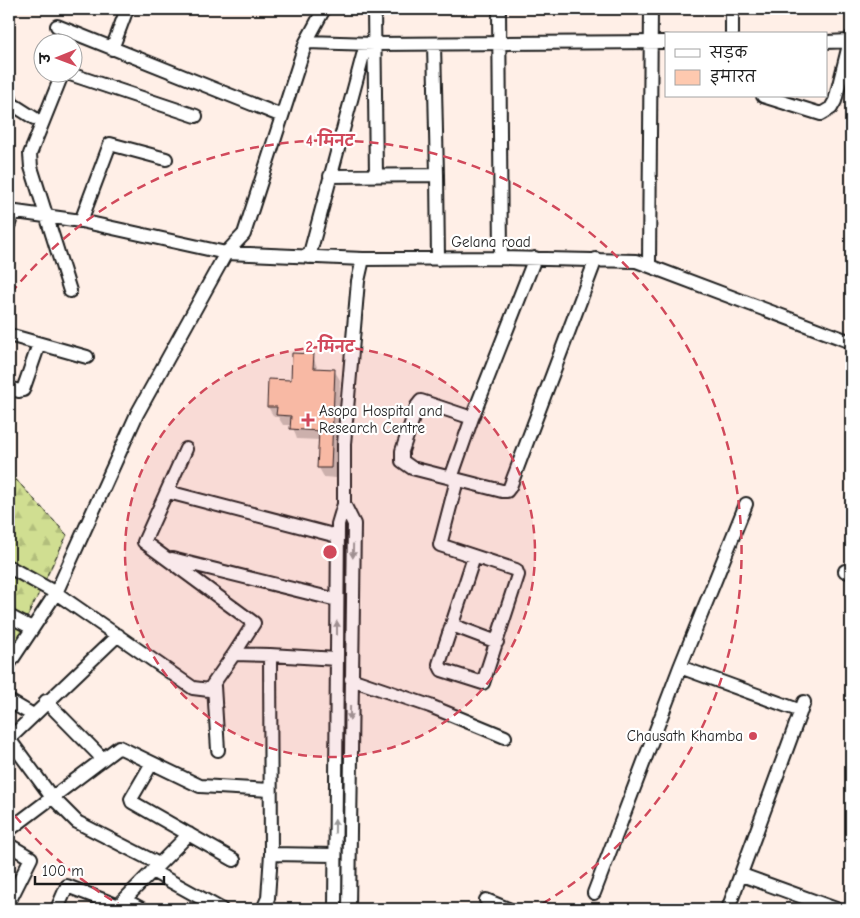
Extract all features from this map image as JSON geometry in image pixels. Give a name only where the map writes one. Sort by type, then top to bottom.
[{"type":"street","points":[[112,49],[127,9]]},
{"type":"street","points":[[9,662],[14,645],[28,624],[56,593],[137,414],[226,253],[239,241],[248,226],[306,42],[324,9]]},
{"type":"street","points":[[374,9],[370,44],[376,176]]},
{"type":"street","points":[[499,9],[501,258]]},
{"type":"street","points":[[649,265],[651,9]]},
{"type":"street","points":[[732,9],[732,32]]},
{"type":"street","points":[[57,26],[282,116]]},
{"type":"street","points":[[770,98],[821,114],[826,112],[835,101],[851,39],[828,42]]},
{"type":"street","points":[[306,42],[370,44],[665,42]]},
{"type":"street","points":[[309,257],[330,176],[370,44]]},
{"type":"street","points":[[434,44],[438,259]]},
{"type":"street","points":[[82,78],[196,116]]},
{"type":"street","points":[[59,82],[30,154],[31,167],[70,291]]},
{"type":"street","points":[[9,96],[12,104],[34,118]]},
{"type":"street","points":[[81,221],[110,144],[166,159]]},
{"type":"street","points":[[330,176],[437,175]]},
{"type":"street","points":[[9,224],[11,211]]},
{"type":"street","name":"Gelana road","points":[[11,211],[81,221],[226,253],[363,259],[627,259],[649,265],[851,342]]},
{"type":"street","points":[[474,557],[439,664],[442,670],[483,683],[518,575],[516,570],[440,545],[454,479],[472,418],[535,258]]},
{"type":"street","points":[[335,909],[338,536],[339,514],[344,504],[344,444],[358,282],[363,259]]},
{"type":"street","points":[[472,418],[421,401],[417,406],[402,451],[402,461],[412,468],[507,491],[596,259]]},
{"type":"street","points":[[9,335],[87,357]]},
{"type":"street","points":[[9,388],[18,391],[23,390],[39,344]]},
{"type":"street","points":[[9,567],[56,593],[193,688],[209,690],[214,686],[254,623],[144,542],[186,449]]},
{"type":"street","points":[[168,492],[338,536]]},
{"type":"street","points":[[344,504],[354,524],[349,909]]},
{"type":"street","points":[[594,893],[680,667],[746,504]]},
{"type":"street","points":[[167,558],[337,600]]},
{"type":"street","points":[[9,616],[28,624]]},
{"type":"street","points":[[452,625],[497,642]]},
{"type":"street","points":[[118,636],[46,701],[9,739],[51,796],[77,822],[221,909]]},
{"type":"street","points":[[234,654],[337,659]]},
{"type":"street","points":[[263,909],[268,898],[270,854],[270,655]]},
{"type":"street","points":[[680,667],[803,706],[728,909]]},
{"type":"street","points":[[351,679],[430,706],[505,737]]},
{"type":"street","points":[[214,686],[218,750]]},
{"type":"street","points":[[46,701],[102,758]]},
{"type":"street","points":[[9,702],[33,715]]},
{"type":"street","points":[[9,830],[51,796],[119,747],[200,786],[270,790]]},
{"type":"street","points":[[152,763],[131,800],[132,802],[234,860]]},
{"type":"street","points":[[120,905],[189,834]]},
{"type":"street","points":[[9,846],[30,858],[9,902]]},
{"type":"street","points":[[270,854],[334,855]]},
{"type":"street","points":[[742,875],[836,909]]},
{"type":"street","points":[[334,884],[348,883]]},
{"type":"street","points":[[57,909],[67,886],[120,905],[142,909]]},
{"type":"street","points":[[486,900],[508,909]]},
{"type":"path","points":[[9,472],[67,536],[46,578]]},
{"type":"path","points":[[28,624],[38,595]]},
{"type":"green space","points":[[9,472],[67,535],[9,655]]},
{"type":"building","points":[[292,353],[314,354],[313,368],[335,369],[331,468],[317,468],[319,431],[290,429],[291,416],[276,415],[277,407],[267,407],[268,379],[291,380]]},
{"type":"place","name":"Asopa Hospital and Research Centre","points":[[308,420]]},
{"type":"place","name":"Chausath Khamba","points":[[753,736]]}]
